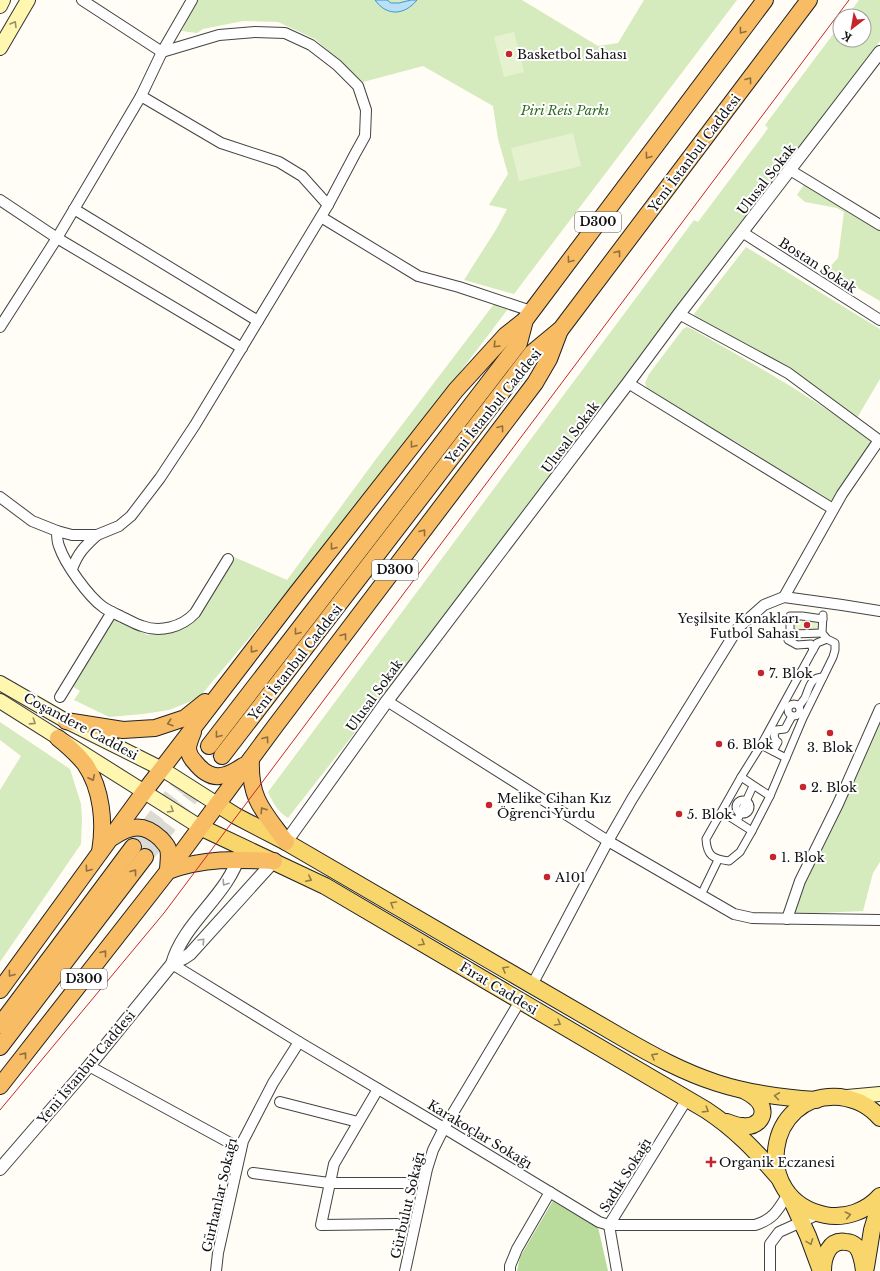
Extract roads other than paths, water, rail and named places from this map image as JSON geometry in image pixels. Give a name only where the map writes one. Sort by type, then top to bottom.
[{"type":"highway","name":"Yeni İstanbul Caddesi","points":[[209,746],[519,343],[528,315],[765,0]]},
{"type":"highway","name":"Yeni İstanbul Caddesi","points":[[222,756],[532,354],[561,329],[809,0]]},
{"type":"highway","name":"D300","points":[[0,990],[144,792],[225,685],[456,390],[506,335],[528,315]]},
{"type":"highway","name":"D300","points":[[0,1086],[168,871],[276,725],[535,383],[549,359],[561,329]]},
{"type":"highway","points":[[66,721],[123,730],[155,728],[185,718],[225,685]]},
{"type":"highway","points":[[194,726],[188,748],[192,758],[205,772],[214,776],[222,776],[233,773],[250,761]]},
{"type":"highway","points":[[58,738],[80,758],[86,766],[95,785],[102,817],[102,841],[99,853]]},
{"type":"highway","points":[[250,761],[252,783],[256,798],[286,842]]},
{"type":"highway","points":[[110,840],[121,832],[130,828],[143,827],[150,830],[158,836],[168,849],[168,871],[196,862],[240,853],[274,861]]},
{"type":"highway","name":"D300","points":[[0,1026],[139,852],[0,1047]]},
{"type":"main road","points":[[0,6],[3,0]]},
{"type":"main road","points":[[0,48],[28,0]]},
{"type":"main road","name":"Coşandere Caddesi","points":[[0,683],[66,721],[162,769],[217,804]]},
{"type":"main road","name":"Coşandere Caddesi","points":[[0,701],[200,827]]},
{"type":"main road","name":"Fırat Caddesi","points":[[217,804],[236,816],[286,842],[662,1060],[703,1078],[744,1090],[775,1096],[816,1100]]},
{"type":"main road","points":[[200,827],[240,853]]},
{"type":"main road","name":"Fırat Caddesi","points":[[274,861],[325,886],[723,1121],[750,1144],[779,1178]]},
{"type":"main road","points":[[723,1121],[742,1126],[752,1126],[760,1120],[762,1116],[761,1105],[757,1099],[744,1090]]},
{"type":"main road","points":[[844,1098],[880,1094]]},
{"type":"main road","points":[[822,1271],[802,1222],[779,1178],[776,1168],[775,1154],[777,1140],[786,1123],[799,1109],[816,1100],[834,1097],[862,1103],[870,1108],[880,1118]]},
{"type":"main road","points":[[788,1194],[802,1206],[819,1214],[837,1216],[855,1213],[872,1204],[880,1196]]},
{"type":"main road","points":[[865,1271],[869,1242],[880,1203]]},
{"type":"main road","points":[[822,1271],[824,1258],[827,1251],[837,1242],[843,1241],[850,1242],[856,1246],[860,1253],[865,1271]]},
{"type":"street","points":[[72,569],[76,557],[97,535],[119,526],[130,516],[160,478],[195,425],[328,205],[365,136],[366,110],[358,86],[337,65],[311,46],[285,33],[255,32],[219,35],[162,52],[82,0]]},
{"type":"street","points":[[0,327],[57,238],[141,96],[162,52],[192,0]]},
{"type":"street","name":"Ulusal Sokak","points":[[286,842],[387,701],[679,314],[880,52]]},
{"type":"street","points":[[141,96],[222,143],[279,162],[302,176],[328,205]]},
{"type":"street","points":[[790,170],[880,225]]},
{"type":"street","points":[[0,200],[57,238],[242,348]]},
{"type":"street","points":[[74,209],[258,321]]},
{"type":"street","points":[[321,217],[418,276],[459,287],[515,305],[528,315]]},
{"type":"street","name":"Bostan Sokak","points":[[742,232],[880,320]]},
{"type":"street","points":[[679,314],[788,373],[880,441],[842,494],[784,597]]},
{"type":"street","points":[[628,383],[833,509]]},
{"type":"street","points":[[0,497],[32,521],[57,531],[72,535],[97,535]]},
{"type":"street","points":[[57,531],[58,545],[64,557],[80,582],[96,600],[104,608],[142,626],[154,629],[172,628],[188,620],[195,613],[228,559]]},
{"type":"street","points":[[532,985],[608,841],[632,799],[738,628],[764,605],[784,597],[842,604],[880,611]]},
{"type":"street","points":[[60,697],[112,612]]},
{"type":"street","points":[[793,634],[790,630],[790,616],[823,617],[824,636],[817,643],[798,679],[793,703],[761,745],[706,839],[706,846],[712,857],[718,860],[729,861],[740,852],[752,831],[770,796],[786,758],[800,711],[793,703]]},
{"type":"street","points":[[773,751],[778,742],[774,736],[776,730],[785,729],[798,716],[823,677],[836,650],[835,643],[824,636],[793,634]]},
{"type":"street","points":[[793,634],[788,640],[797,645],[811,644],[813,650]]},
{"type":"street","points":[[798,716],[789,713],[788,709],[793,703],[806,696],[807,689],[813,681],[819,677],[823,677]]},
{"type":"street","points":[[798,679],[807,689]]},
{"type":"street","points":[[387,701],[608,841],[734,914],[752,918],[880,920]]},
{"type":"street","points":[[787,919],[800,881],[838,804],[880,709]]},
{"type":"street","points":[[761,745],[786,758]]},
{"type":"street","points":[[741,778],[770,796]]},
{"type":"street","points":[[737,821],[753,786]]},
{"type":"street","points":[[722,812],[752,831]]},
{"type":"street","name":"Yeni İstanbul Caddesi","points":[[0,1169],[90,1066],[172,964],[175,953],[188,932],[221,889],[240,853]]},
{"type":"street","points":[[702,895],[718,860]]},
{"type":"street","name":"Yeni İstanbul Caddesi","points":[[172,964],[190,954],[274,861]]},
{"type":"street","name":"Karakoçlar Sokağı","points":[[172,964],[599,1222],[609,1225],[755,1225],[767,1221],[773,1216],[788,1194]]},
{"type":"street","name":"Gürbulut Sokağı","points":[[405,1271],[427,1169],[433,1150],[444,1128],[520,1001]]},
{"type":"street","name":"Gürhanlar Sokağı","points":[[216,1271],[218,1253],[243,1142],[273,1083],[299,1042]]},
{"type":"street","points":[[90,1066],[241,1149]]},
{"type":"street","points":[[378,1089],[334,1164],[321,1225],[397,1224]]},
{"type":"street","name":"Sadık Sokağı","points":[[617,1271],[609,1225],[687,1099]]},
{"type":"street","points":[[280,1102],[358,1122]]},
{"type":"street","points":[[253,1173],[329,1183],[405,1183]]},
{"type":"street","points":[[510,1271],[510,1266],[517,1249],[550,1192]]},
{"type":"street","points":[[770,1271],[770,1244],[779,1232],[819,1214]]},
{"type":"water","points":[[375,0],[387,0],[391,3],[399,3],[417,0],[407,9],[396,12],[385,9]]},
{"type":"tunnel","points":[[133,847],[209,746]]},
{"type":"tunnel","points":[[145,857],[222,756]]},
{"type":"tram line","points":[[0,1110],[164,913],[849,0]]},
{"type":"place","name":"Basketbol Sahası","points":[[509,54]]},
{"type":"place","name":"Yeşilsite Konakları Futbol Sahası","points":[[807,625]]},
{"type":"place","name":"7. Blok","points":[[761,673]]},
{"type":"place","name":"3. Blok","points":[[830,733]]},
{"type":"place","name":"6. Blok","points":[[719,744]]},
{"type":"place","name":"2. Blok","points":[[803,787]]},
{"type":"place","name":"Melike Cihan Kız Öğrenci Yurdu","points":[[489,805]]},
{"type":"place","name":"5. Blok","points":[[679,814]]},
{"type":"place","name":"1. Blok","points":[[773,857]]},
{"type":"place","name":"A101","points":[[547,877]]},
{"type":"place","name":"Organik Eczanesi","points":[[711,1162]]},
{"type":"park label","name":"Piri Reis Parkı","points":[[565,110]]}]
